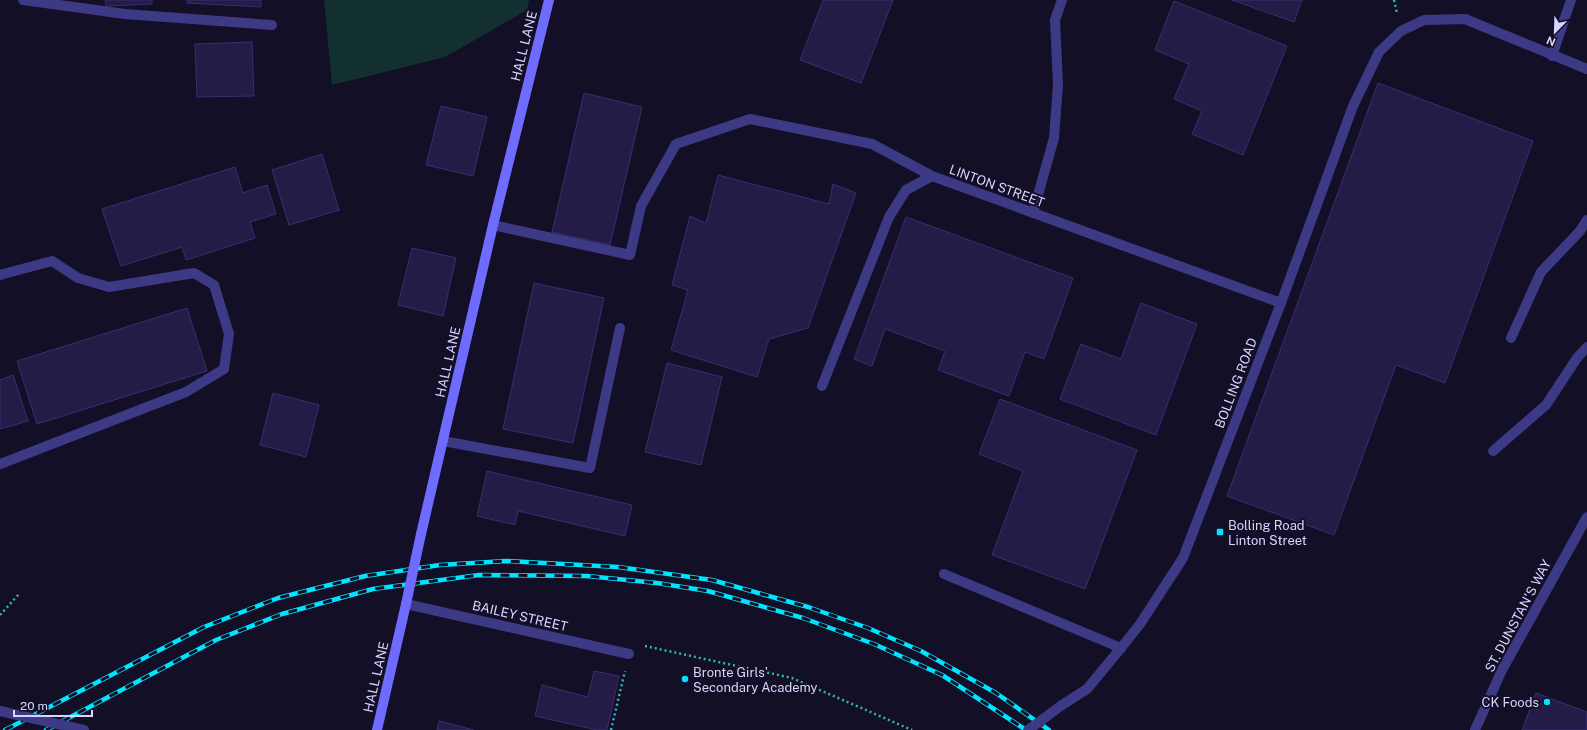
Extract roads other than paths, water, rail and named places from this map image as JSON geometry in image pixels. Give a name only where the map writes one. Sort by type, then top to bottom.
[{"type":"street","points":[[23,0],[124,14],[272,25]]},
{"type":"street","name":"HALL LANE","points":[[377,730],[493,225],[549,0]]},
{"type":"street","points":[[1032,213],[1054,138],[1058,84],[1054,20],[1062,0]]},
{"type":"street","points":[[1572,0],[1552,56],[1587,69]]},
{"type":"street","name":"BOLLING ROAD","points":[[1028,730],[1087,689],[1140,624],[1183,558],[1281,303],[1353,106],[1379,52],[1401,31],[1424,20],[1465,19],[1552,56]]},
{"type":"street","points":[[493,225],[630,255],[641,206],[676,144],[750,119],[872,144],[932,176]]},
{"type":"street","name":"LINTON STREET","points":[[822,386],[889,217],[906,190],[932,176],[1281,303]]},
{"type":"street","points":[[1511,338],[1541,272],[1580,231],[1587,220]]},
{"type":"street","points":[[0,275],[52,261],[78,278],[109,287],[194,273],[214,285],[230,334],[224,369],[186,392],[0,464]]},
{"type":"street","points":[[443,441],[590,468],[620,328]]},
{"type":"street","points":[[1493,451],[1546,405],[1577,358],[1587,348]]},
{"type":"street","name":"ST. DUNSTAN'S WAY","points":[[1475,730],[1502,670],[1587,517]]},
{"type":"street","points":[[944,574],[1120,648]]},
{"type":"street","name":"BAILEY STREET","points":[[406,604],[629,654]]},
{"type":"street","points":[[0,711],[84,730]]},
{"type":"railway","points":[[5,730],[204,627],[278,598],[365,576],[440,565],[506,561],[618,567],[712,580],[808,607],[868,628],[921,651],[996,693],[1049,730]]},
{"type":"railway","points":[[46,730],[216,640],[282,614],[373,589],[479,575],[587,576],[657,583],[708,591],[803,618],[874,644],[942,675],[1026,730]]},
{"type":"place","name":"Bolling Road Linton Street","points":[[1220,532]]},
{"type":"place","name":"Bronte Girls' Secondary Academy","points":[[685,679]]},
{"type":"place","name":"CK Foods","points":[[1547,702]]}]
